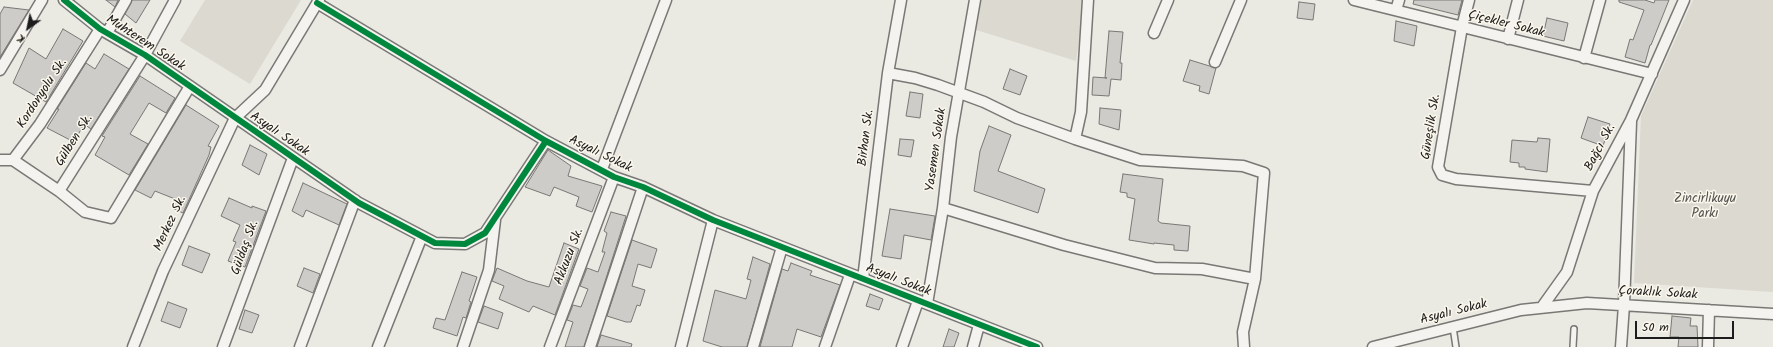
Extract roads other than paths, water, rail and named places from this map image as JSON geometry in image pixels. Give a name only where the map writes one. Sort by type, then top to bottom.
[{"type":"street","points":[[0,70],[42,0]]},
{"type":"street","name":"Muhterem Sokak","points":[[64,0],[104,31],[145,55],[235,118]]},
{"type":"street","name":"Kordonyolu Sk.","points":[[13,160],[40,124],[126,0]]},
{"type":"street","name":"Gülben Sk.","points":[[59,191],[145,55],[175,0]]},
{"type":"street","points":[[602,169],[666,0]]},
{"type":"street","name":"Birhan Sk.","points":[[862,279],[888,73],[900,0]]},
{"type":"street","name":"Yasemen Sokak","points":[[902,347],[923,302],[942,208],[951,137],[975,0]]},
{"type":"street","points":[[1075,139],[1081,112],[1088,0]]},
{"type":"street","points":[[1154,33],[1168,0]]},
{"type":"street","points":[[1215,62],[1241,0]]},
{"type":"street","name":"Çiçekler Sokak","points":[[1354,0],[1652,74]]},
{"type":"street","points":[[1396,10],[1399,0]]},
{"type":"street","points":[[1462,27],[1469,0]]},
{"type":"street","points":[[1508,39],[1518,0]]},
{"type":"street","points":[[1584,58],[1600,0]]},
{"type":"street","name":"Bağcı Sk.","points":[[1542,307],[1567,272],[1593,191],[1631,120],[1684,0]]},
{"type":"street","points":[[235,118],[265,90],[318,2],[546,141]]},
{"type":"street","name":"Güneşlik Sk.","points":[[1462,27],[1438,167],[1442,175],[1456,179],[1593,191]]},
{"type":"street","points":[[888,73],[926,81],[984,102],[1017,118],[1140,160],[1243,166],[1264,173],[1255,279],[1243,332],[1244,347]]},
{"type":"street","points":[[0,160],[13,160],[59,191],[85,212],[111,218],[190,86]]},
{"type":"street","name":"Asyalı Sokak","points":[[235,118],[354,200],[435,243],[465,244],[485,233],[546,141],[602,169],[614,177],[643,187],[713,220],[850,275],[1037,347]]},
{"type":"street","name":"Merkez Sk.","points":[[134,345],[163,271],[235,118]]},
{"type":"street","points":[[1621,347],[1631,120]]},
{"type":"street","name":"Güldaş Sk.","points":[[223,347],[293,158]]},
{"type":"street","name":"Akkuzu Sk.","points":[[550,347],[614,177]]},
{"type":"street","points":[[590,347],[643,187]]},
{"type":"street","points":[[300,347],[354,200]]},
{"type":"street","points":[[942,208],[1064,244],[1155,268],[1202,270],[1255,279]]},
{"type":"street","points":[[463,347],[489,270],[495,219]]},
{"type":"street","points":[[681,347],[713,220]]},
{"type":"street","points":[[378,347],[422,236]]},
{"type":"street","points":[[753,347],[782,247]]},
{"type":"street","points":[[825,347],[850,275]]},
{"type":"street","name":"Çoraklık Sokak","points":[[1542,307],[1587,303],[1773,314]]},
{"type":"street","name":"Asyalı Sokak","points":[[1373,347],[1403,343],[1453,326],[1520,310],[1542,307]]},
{"type":"street","points":[[1708,347],[1709,310]]},
{"type":"street","points":[[973,347],[979,325]]},
{"type":"lane","points":[[1453,326],[1456,347]]},
{"type":"lane","points":[[1573,347],[1574,329]]},
{"type":"park label","name":"Zincirlikuyu Parkı","points":[[1705,208]]}]
